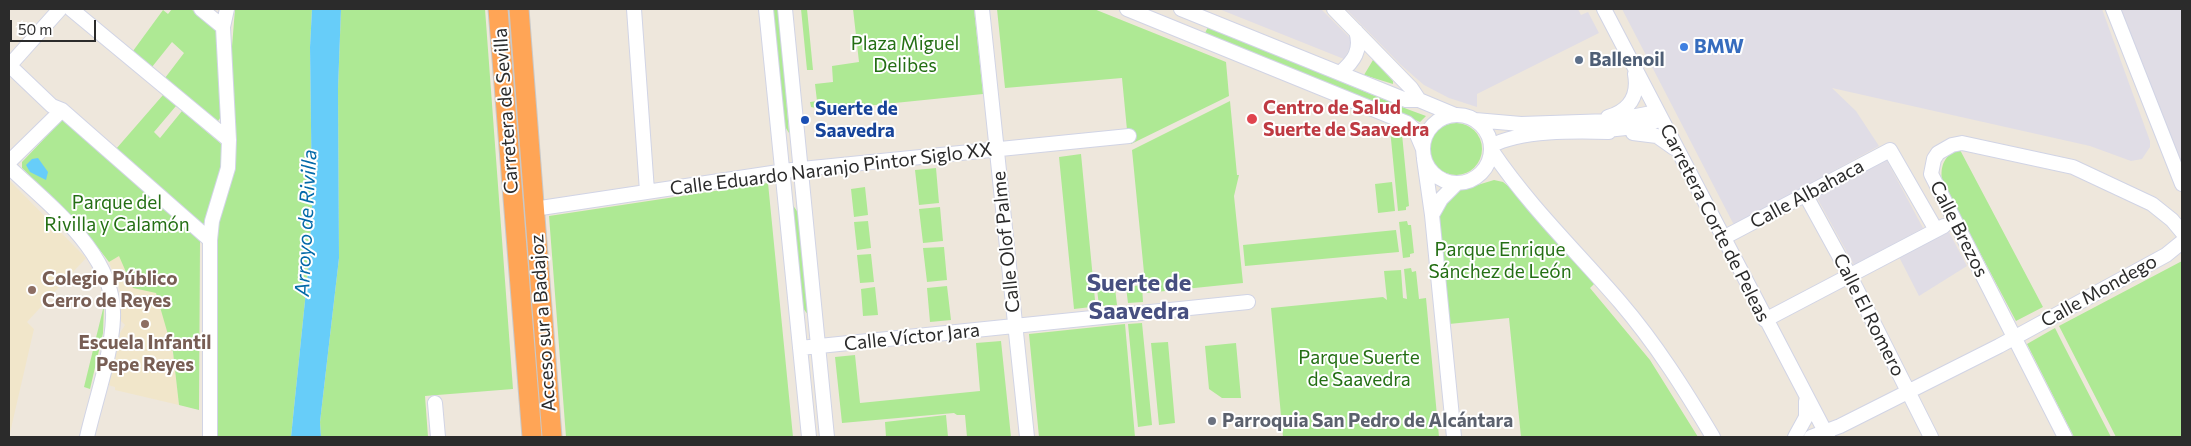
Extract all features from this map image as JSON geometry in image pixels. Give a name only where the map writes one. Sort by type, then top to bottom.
[{"type":"highway","name":"Carretera de Sevilla","points":[[498,9],[514,213]]},
{"type":"highway","name":"Carretera de Sevilla","points":[[519,9],[534,209]]},
{"type":"highway","name":"Acceso sur a Badajoz","points":[[534,209],[552,437]]},
{"type":"highway","name":"Acceso sur a Badajoz","points":[[514,213],[532,437]]},
{"type":"street","points":[[60,9],[9,65],[52,106],[62,110],[210,240]]},
{"type":"street","points":[[71,9],[229,140]]},
{"type":"street","points":[[201,9],[223,27]]},
{"type":"street","points":[[210,437],[210,240],[212,221],[228,168],[229,140],[223,27],[227,9]]},
{"type":"street","points":[[634,9],[646,192]]},
{"type":"street","points":[[766,9],[777,124],[805,211],[809,348],[809,437]]},
{"type":"street","points":[[785,9],[796,310],[822,390],[827,437]]},
{"type":"street","name":"Calle Olof Palme","points":[[982,9],[1027,437]]},
{"type":"street","points":[[1127,9],[1407,123],[1415,130],[1423,154],[1432,215],[1454,437]]},
{"type":"street","points":[[1181,9],[1406,100],[1419,100],[1456,115],[1475,120],[1521,124],[1600,126],[1646,133],[1662,138],[1678,151]]},
{"type":"street","points":[[1334,9],[1411,88],[1419,100]]},
{"type":"street","name":"Carretera Corte de Peleas","points":[[1604,9],[1765,320],[1827,435]]},
{"type":"street","points":[[2113,9],[2182,184]]},
{"type":"street","points":[[1191,35],[1199,16]]},
{"type":"street","points":[[1340,73],[1356,55],[1360,43],[1356,32]]},
{"type":"street","points":[[1600,126],[1622,112],[1631,103],[1637,82],[1634,68]]},
{"type":"street","points":[[9,162],[62,110]]},
{"type":"street","points":[[1491,148],[1504,139],[1521,135],[1600,126],[1657,112],[1659,116]]},
{"type":"street","points":[[1456,115],[1445,117],[1433,126],[1424,138],[1423,154],[1436,176],[1456,184]]},
{"type":"street","points":[[1475,120],[1489,136],[1491,148],[1489,162],[1476,178]]},
{"type":"street","name":"Calle Eduardo Naranjo Pintor Siglo XX","points":[[534,209],[791,170],[1129,136]]},
{"type":"street","name":"Calle Brezos","points":[[2065,437],[1931,174],[1934,159],[1944,148],[1962,143],[2073,167],[2152,204],[2172,220],[2182,232]]},
{"type":"street","points":[[1491,148],[1515,184],[1642,330],[1676,377],[1713,437]]},
{"type":"street","name":"Calle Albahaca","points":[[1723,238],[1890,150],[1936,230]]},
{"type":"street","points":[[9,167],[86,243],[100,264],[111,290],[113,314],[111,335],[87,437]]},
{"type":"street","points":[[1432,215],[1441,199],[1456,184],[1485,174],[1495,174],[1515,184]]},
{"type":"street","name":"Calle El Romero","points":[[1805,194],[1850,276],[1931,437]]},
{"type":"street","points":[[1765,320],[1955,221]]},
{"type":"street","name":"Calle Mondego","points":[[1811,437],[1827,435],[1908,391],[2015,337],[2166,255],[2182,242]]},
{"type":"street","name":"Calle Víctor Jara","points":[[809,348],[1248,302]]},
{"type":"street","points":[[1795,437],[1806,417],[1806,398]]},
{"type":"street","points":[[435,403],[438,437]]},
{"type":"shaded area","points":[[1219,9],[1321,9],[1353,41],[1344,59]]},
{"type":"shaded area","points":[[1346,9],[1578,9],[1581,15],[1588,12],[1599,33],[1477,94],[1477,107],[1449,98],[1424,85],[1401,65]]},
{"type":"shaded area","points":[[1622,9],[2102,9],[2150,141],[2150,147],[2142,159],[2131,161],[2090,146],[1832,88],[1856,111],[1879,146],[1734,225]]},
{"type":"shaded area","points":[[2120,9],[2182,9],[2182,172],[2148,82]]},
{"type":"shaded area","points":[[1886,159],[1923,228],[1854,265],[1816,196]]},
{"type":"shaded area","name":"Colegio Público Cerro de Reyes","points":[[9,180],[86,258],[27,322],[34,329],[9,437]]},
{"type":"shaded area","points":[[1949,232],[1967,266],[1919,296],[1899,257]]},
{"type":"shaded area","name":"Escuela Infantil Pepe Reyes","points":[[136,243],[149,271],[166,325],[174,359],[179,405],[115,390],[115,387],[108,385],[120,333],[125,325],[121,321],[120,290],[109,262]]},
{"type":"green space","points":[[172,9],[191,9],[219,32],[223,114],[218,121],[165,78],[184,53],[172,42],[152,67],[133,51],[163,10],[168,14]]},
{"type":"green space","name":"Parque del Rivilla y Calamón","points":[[235,9],[312,9],[310,47],[312,205],[309,262],[291,437],[218,437],[217,236]]},
{"type":"green space","points":[[341,9],[485,9],[513,389],[425,396],[428,437],[321,437],[320,422],[339,258],[338,89]]},
{"type":"green space","points":[[772,9],[779,9],[789,133],[784,125]]},
{"type":"green space","points":[[801,9],[807,9],[813,70],[807,70]]},
{"type":"green space","name":"Plaza Miguel Delibes","points":[[853,9],[974,9],[983,94],[826,110],[811,107],[810,102],[817,101],[815,84],[833,82],[832,66],[859,62]]},
{"type":"green space","points":[[997,9],[1094,9],[1226,62],[1229,96],[1131,144],[1127,130],[1122,78],[1005,88]]},
{"type":"green space","points":[[1208,27],[1426,116],[1420,122],[1205,33]]},
{"type":"green space","points":[[1373,60],[1393,81],[1393,84],[1364,75]]},
{"type":"green space","points":[[163,95],[176,106],[154,132],[160,138],[182,111],[226,148],[215,191],[203,226],[116,149]]},
{"type":"green space","points":[[1230,101],[1237,175],[1239,175],[1234,196],[1243,283],[1146,293],[1132,150]]},
{"type":"green space","name":"Parque del Rivilla y Calamón","points":[[64,118],[200,241],[199,410],[179,405],[173,352],[156,293],[133,288],[119,256],[109,262],[82,227],[22,168],[22,162]]},
{"type":"green space","points":[[1451,123],[1461,123],[1471,127],[1478,134],[1482,149],[1478,164],[1471,171],[1461,175],[1451,175],[1441,171],[1434,164],[1430,154],[1430,144],[1434,134],[1441,127]]},
{"type":"green space","points":[[1390,129],[1402,134],[1409,206],[1406,207],[1406,210],[1398,211]]},
{"type":"green space","points":[[1959,148],[2043,307],[2016,321],[1942,181],[1943,165],[1947,157]]},
{"type":"green space","points":[[1081,154],[1095,300],[1091,301],[1091,307],[1074,309],[1059,157]]},
{"type":"green space","points":[[936,168],[939,203],[919,205],[915,170]]},
{"type":"green space","name":"Parque Enrique Sánchez de León","points":[[1494,180],[1503,182],[1513,190],[1595,283],[1590,288],[1650,360],[1698,437],[1521,437],[1509,318],[1449,324],[1438,217],[1440,207],[1458,191]]},
{"type":"green space","points":[[1392,182],[1395,211],[1378,213],[1375,184]]},
{"type":"green space","points":[[768,183],[793,437],[566,437],[549,216]]},
{"type":"green space","points":[[865,187],[868,215],[854,217],[851,189]]},
{"type":"green space","points":[[792,204],[799,214],[809,316],[802,307]]},
{"type":"green space","points":[[940,207],[943,241],[923,243],[919,209]]},
{"type":"green space","points":[[868,221],[871,248],[857,250],[854,222]]},
{"type":"green space","points":[[1407,221],[1408,225],[1411,225],[1414,253],[1410,254],[1410,257],[1403,258],[1399,222]]},
{"type":"green space","points":[[1396,230],[1399,252],[1245,266],[1243,245]]},
{"type":"green space","points":[[944,247],[947,280],[927,282],[923,248]]},
{"type":"green space","points":[[871,254],[874,282],[860,283],[857,255]]},
{"type":"green space","points":[[2182,261],[2182,437],[2116,437],[2059,326]]},
{"type":"green space","name":"Parque Suerte de Saavedra","points":[[1411,268],[1412,272],[1416,271],[1419,299],[1426,298],[1439,437],[1283,437],[1271,308],[1383,297],[1387,300],[1384,271],[1401,270],[1403,298],[1407,299],[1404,269]]},
{"type":"green space","points":[[1142,285],[1143,302],[1128,303],[1126,287]]},
{"type":"green space","points":[[947,286],[951,320],[930,322],[927,288]]},
{"type":"green space","points":[[875,287],[878,315],[863,316],[861,289]]},
{"type":"green space","points":[[1115,288],[1117,305],[1099,306],[1097,289]]},
{"type":"green space","points":[[104,305],[103,333],[90,389],[84,387]]},
{"type":"green space","points":[[1142,323],[1152,425],[1138,427],[1128,324]]},
{"type":"green space","points":[[1125,324],[1135,437],[1039,437],[1029,334]]},
{"type":"green space","points":[[2055,328],[2111,437],[2074,437],[2027,344]]},
{"type":"green space","points":[[1001,341],[1011,437],[967,437],[965,415],[954,413],[842,423],[835,357],[855,355],[860,403],[980,391],[976,343]]},
{"type":"green space","points":[[1168,342],[1175,423],[1159,425],[1151,343]]},
{"type":"green space","points":[[1236,343],[1241,398],[1222,398],[1209,389],[1205,346]]},
{"type":"green space","points":[[946,415],[948,437],[886,437],[885,422]]},
{"type":"water","points":[[312,9],[341,9],[338,89],[339,258],[320,422],[321,437],[291,437],[309,262],[312,205],[310,47]]},
{"type":"water","points":[[38,158],[48,172],[46,180],[30,172],[26,165],[32,159]]},
{"type":"place","name":"BMW","points":[[1684,47]]},
{"type":"place","name":"Ballenoil","points":[[1579,60]]},
{"type":"place","name":"Centro de Salud Suerte de Saavedra","points":[[1252,119]]},
{"type":"place","name":"Suerte de Saavedra","points":[[805,120]]},
{"type":"place","name":"Colegio Público Cerro de Reyes","points":[[32,290]]},
{"type":"place","name":"Escuela Infantil Pepe Reyes","points":[[145,324]]},
{"type":"place","name":"Parroquia San Pedro de Alcántara","points":[[1212,421]]},
{"type":"district","name":"Suerte de Saavedra","points":[[1139,297]]},
{"type":"water label","name":"Arroyo de Rivilla","points":[[306,223]]}]
